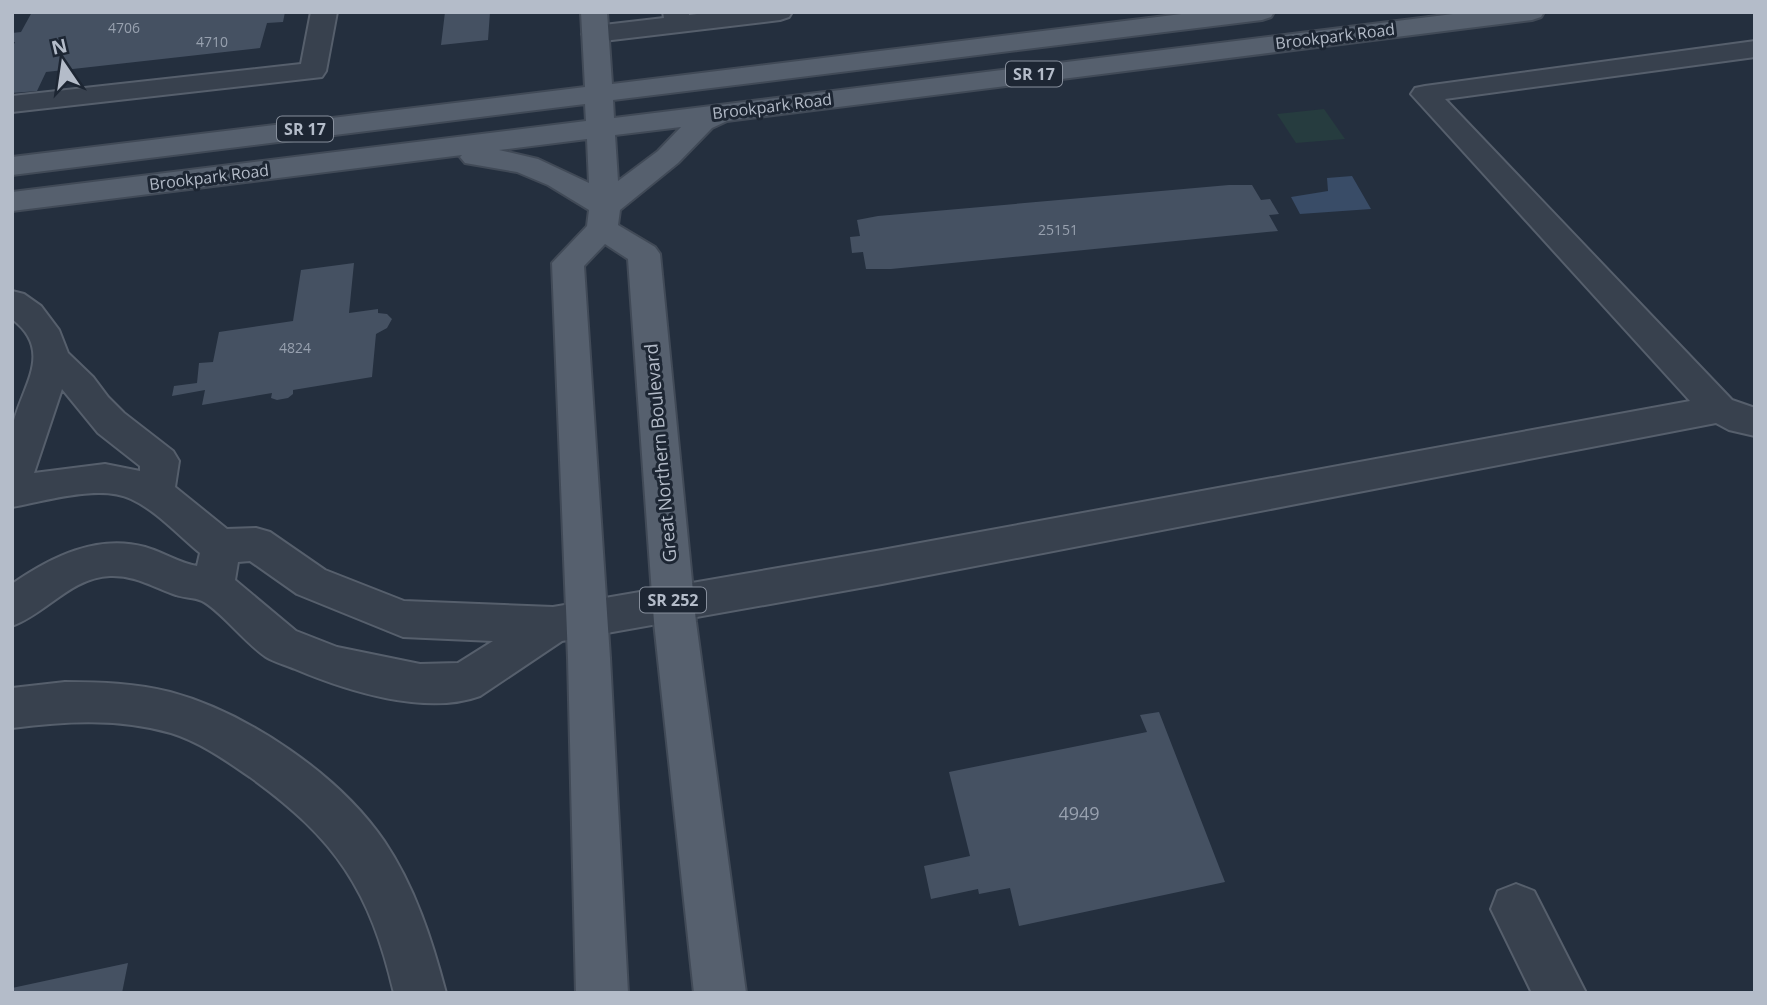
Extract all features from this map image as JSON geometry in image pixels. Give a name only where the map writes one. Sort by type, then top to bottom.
[{"type":"main road","name":"Brookpark Road","points":[[12,166],[1262,12]]},
{"type":"main road","name":"Brookpark Road","points":[[12,202],[1532,12]]},
{"type":"main road","points":[[595,23],[603,217]]},
{"type":"main road","points":[[602,993],[570,622],[568,263],[603,217],[702,122],[724,112]]},
{"type":"main road","points":[[361,157],[498,157],[548,171],[603,217]]},
{"type":"main road","name":"Great Northern Boulevard","points":[[603,217],[644,254],[674,604],[720,993]]},
{"type":"street","points":[[12,104],[313,71],[324,12]]},
{"type":"street","points":[[595,23],[780,12]]},
{"type":"street","points":[[1755,49],[1425,94],[1719,409],[1742,420],[1755,422]]},
{"type":"street","points":[[12,302],[37,320],[47,337],[54,359],[81,386],[95,406],[111,423],[160,461],[155,493]]},
{"type":"street","points":[[12,482],[54,359]]},
{"type":"street","points":[[12,608],[62,572],[93,561],[115,558],[148,564],[178,579],[217,566],[256,544],[311,582],[403,619],[570,622],[1719,409]]},
{"type":"street","points":[[12,492],[101,478],[155,493],[281,644],[335,666],[420,684],[465,682],[570,622]]},
{"type":"street","points":[[12,708],[94,701],[120,702],[164,711],[221,733],[301,786],[327,808],[372,864],[396,913],[420,993]]},
{"type":"street","points":[[1516,909],[1560,993]]},
{"type":"green space","points":[[1324,109],[1345,139],[1296,143],[1277,114]]},
{"type":"water","points":[[1352,176],[1371,209],[1300,214],[1291,197],[1328,191],[1327,178]]},
{"type":"building","points":[[32,12],[285,12],[283,22],[267,23],[260,48],[46,72],[37,91],[12,93],[12,48],[15,42],[12,42],[12,33],[21,32]]},
{"type":"building","points":[[445,12],[490,12],[488,40],[441,45]]},
{"type":"building","points":[[1252,185],[1261,200],[1270,199],[1279,214],[1269,215],[1278,231],[891,269],[866,269],[863,252],[852,253],[850,237],[860,236],[857,220],[878,216]]},
{"type":"building","points":[[354,263],[349,313],[378,309],[378,313],[387,314],[392,319],[387,328],[376,334],[372,377],[293,390],[293,394],[288,398],[277,400],[271,398],[272,393],[202,405],[205,390],[172,396],[174,386],[197,383],[199,363],[213,362],[219,332],[293,321],[301,270]]},
{"type":"building","points":[[1159,712],[1225,882],[1019,926],[1010,888],[979,894],[978,889],[931,899],[924,866],[970,856],[949,772],[1147,732],[1140,715]]},
{"type":"building","points":[[128,963],[122,993],[12,993],[12,988]]}]
